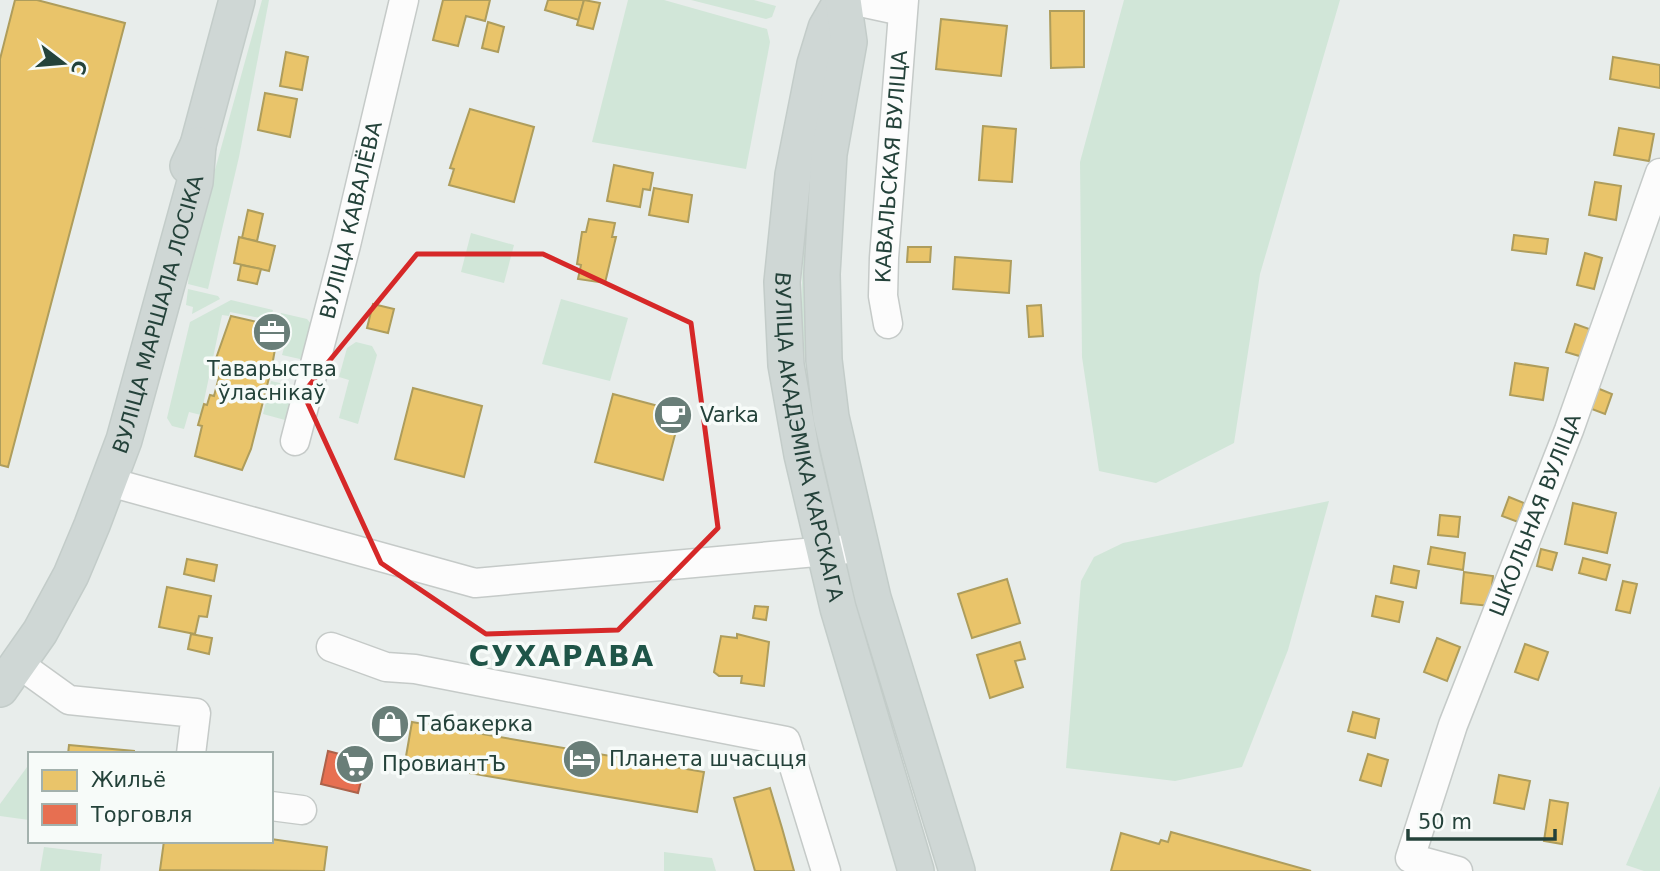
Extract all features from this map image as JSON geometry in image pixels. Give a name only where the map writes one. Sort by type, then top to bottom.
[{"type":"main road","name":"ВУЛІЦА МАРШАЛА ЛОСІКА","points":[[10,676],[71,575],[124,440],[195,182],[198,145],[237,0]]},
{"type":"main road","name":"ВУЛІЦА АКАДЭМІКА КАРСКАГА","points":[[842,0],[849,42],[829,154],[822,310],[831,417],[860,548],[957,871]]},
{"type":"main road","name":"ВУЛІЦА АКАДЭМІКА КАРСКАГА","points":[[842,0],[827,28],[813,77],[793,175],[782,282],[786,365],[802,455],[838,608],[916,871]]},
{"type":"street","name":"ВУЛІЦА КАВАЛЁВА","points":[[295,441],[346,245],[404,0]]},
{"type":"street","name":"КАВАЛЬСКАЯ ВУЛІЦА","points":[[851,0],[903,6],[884,258],[883,296],[888,324]]},
{"type":"street","name":"ШКОЛЬНАЯ ВУЛІЦА","points":[[1458,871],[1410,858],[1457,713],[1569,430],[1660,173]]},
{"type":"street","points":[[106,481],[475,583],[860,548]]},
{"type":"street","points":[[331,648],[386,667],[415,669],[786,741],[826,871]]},
{"type":"street","points":[[10,676],[69,700],[196,713],[191,752]]},
{"type":"street","points":[[273,806],[302,810]]},
{"type":"highlighted area","points":[[417,254],[543,254],[691,323],[718,528],[618,630],[486,634],[381,563],[303,393]]},
{"type":"green space","points":[[262,0],[269,0],[239,157],[208,289],[188,284],[190,260]]},
{"type":"green space","points":[[628,0],[664,0],[767,29],[770,42],[746,169],[592,142]]},
{"type":"green space","points":[[691,0],[754,0],[776,6],[772,17],[766,19]]},
{"type":"green space","points":[[1124,0],[1340,0],[1260,274],[1234,443],[1156,483],[1099,471],[1082,357],[1080,162]]},
{"type":"green space","points":[[813,170],[820,447],[825,472],[821,473],[810,404],[802,314],[804,252]]},
{"type":"green space","points":[[471,233],[514,245],[504,283],[461,272]]},
{"type":"green space","points":[[188,289],[218,296],[220,299],[192,314],[193,307],[186,305]]},
{"type":"green space","points":[[561,299],[628,318],[610,381],[542,364]]},
{"type":"green space","points":[[231,300],[273,310],[270,320],[230,312],[229,316],[222,315],[201,415],[189,412],[184,429],[172,426],[167,418],[190,322]]},
{"type":"green space","points":[[281,313],[307,319],[312,325],[304,357],[300,359],[282,355],[284,348],[278,346],[283,326],[278,324]]},
{"type":"green space","points":[[356,342],[372,346],[377,355],[358,424],[339,418],[349,380],[339,377],[347,348]]},
{"type":"green space","points":[[271,381],[293,386],[295,390],[285,420],[263,414]]},
{"type":"green space","points":[[1329,501],[1288,650],[1242,767],[1175,781],[1066,768],[1081,581],[1094,557],[1123,543]]},
{"type":"green space","points":[[28,766],[28,820],[0,816],[0,804]]},
{"type":"green space","points":[[1660,786],[1660,871],[1644,871],[1626,865]]},
{"type":"green space","points":[[44,847],[102,854],[100,871],[40,871]]},
{"type":"green space","points":[[664,852],[712,858],[716,871],[664,871]]},
{"type":"building: Жильё","points":[[15,0],[37,0],[125,23],[8,467],[0,465],[0,59]]},
{"type":"building: Жильё","points":[[443,0],[490,0],[485,21],[466,16],[458,46],[433,40]]},
{"type":"building: Жильё","points":[[548,0],[584,0],[579,20],[545,10]]},
{"type":"building: Жильё","points":[[584,0],[600,3],[593,29],[577,25]]},
{"type":"building: Жильё","points":[[1050,11],[1084,11],[1084,67],[1051,68]]},
{"type":"building: Жильё","points":[[941,19],[1007,26],[1001,76],[936,69]]},
{"type":"building: Жильё","points":[[488,22],[504,27],[498,52],[482,48]]},
{"type":"building: Жильё","points":[[286,52],[308,57],[302,90],[280,86]]},
{"type":"building: Жильё","points":[[1613,57],[1660,65],[1660,88],[1610,79]]},
{"type":"building: Жильё","points":[[265,93],[297,99],[290,137],[258,130]]},
{"type":"building: Жильё","points":[[470,109],[534,127],[514,202],[449,185],[454,169],[450,168]]},
{"type":"building: Жильё","points":[[983,126],[1016,129],[1012,182],[979,180]]},
{"type":"building: Жильё","points":[[1619,128],[1654,134],[1649,161],[1614,155]]},
{"type":"building: Жильё","points":[[614,165],[653,173],[650,190],[643,189],[640,207],[607,201]]},
{"type":"building: Жильё","points":[[1595,182],[1621,186],[1616,220],[1589,215]]},
{"type":"building: Жильё","points":[[654,188],[692,195],[688,222],[649,215]]},
{"type":"building: Жильё","points":[[248,210],[263,214],[257,241],[242,238]]},
{"type":"building: Жильё","points":[[589,219],[615,223],[612,237],[616,237],[605,283],[578,279],[581,265],[577,264],[582,232],[586,232]]},
{"type":"building: Жильё","points":[[1514,235],[1548,239],[1546,254],[1512,250]]},
{"type":"building: Жильё","points":[[239,237],[275,246],[269,271],[234,263]]},
{"type":"building: Жильё","points":[[908,247],[931,247],[930,262],[907,262]]},
{"type":"building: Жильё","points":[[1585,253],[1602,258],[1594,289],[1577,285]]},
{"type":"building: Жильё","points":[[955,257],[1011,261],[1009,293],[953,289]]},
{"type":"building: Жильё","points":[[241,265],[261,269],[257,284],[238,280]]},
{"type":"building: Жильё","points":[[373,304],[394,309],[388,333],[367,328]]},
{"type":"building: Жильё","points":[[1041,305],[1043,336],[1029,337],[1027,306]]},
{"type":"building: Жильё","points":[[231,316],[279,327],[251,449],[242,470],[195,456],[202,426],[198,425],[204,404],[207,405],[210,395],[214,396],[219,377],[215,376],[217,365],[214,364]]},
{"type":"building: Жильё","points":[[1575,324],[1595,331],[1586,358],[1566,352]]},
{"type":"building: Жильё","points":[[1515,363],[1548,368],[1543,400],[1510,395]]},
{"type":"building: Жильё","points":[[413,388],[482,406],[464,477],[395,459]]},
{"type":"building: Жильё","points":[[1597,388],[1612,394],[1605,414],[1589,408]]},
{"type":"building: Жильё","points":[[613,394],[681,412],[663,480],[595,462]]},
{"type":"building: Жильё","points":[[1509,497],[1524,503],[1518,522],[1502,516]]},
{"type":"building: Жильё","points":[[1573,503],[1616,513],[1607,553],[1565,544]]},
{"type":"building: Жильё","points":[[1440,515],[1460,517],[1458,537],[1438,535]]},
{"type":"building: Жильё","points":[[1431,547],[1465,553],[1463,570],[1428,564]]},
{"type":"building: Жильё","points":[[1541,549],[1557,553],[1552,570],[1537,566]]},
{"type":"building: Жильё","points":[[1583,558],[1610,565],[1606,580],[1579,573]]},
{"type":"building: Жильё","points":[[187,559],[217,565],[214,581],[184,574]]},
{"type":"building: Жильё","points":[[1394,566],[1419,571],[1416,588],[1391,583]]},
{"type":"building: Жильё","points":[[1464,572],[1493,576],[1490,606],[1461,603]]},
{"type":"building: Жильё","points":[[1007,579],[1020,623],[972,638],[958,594]]},
{"type":"building: Жильё","points":[[1623,581],[1637,584],[1630,613],[1616,610]]},
{"type":"building: Жильё","points":[[167,587],[211,596],[207,617],[199,616],[195,634],[159,627]]},
{"type":"building: Жильё","points":[[1376,596],[1403,602],[1399,622],[1372,616]]},
{"type":"building: Жильё","points":[[755,606],[768,607],[766,620],[753,618]]},
{"type":"building: Жильё","points":[[191,634],[212,638],[209,654],[188,649]]},
{"type":"building: Жильё","points":[[737,634],[769,642],[764,686],[741,683],[742,676],[719,676],[714,672],[721,636],[737,638]]},
{"type":"building: Жильё","points":[[1437,638],[1460,647],[1447,681],[1424,672]]},
{"type":"building: Жильё","points":[[1020,642],[1025,659],[1015,661],[1023,687],[990,698],[977,655]]},
{"type":"building: Жильё","points":[[1525,644],[1548,652],[1538,680],[1515,672]]},
{"type":"building: Жильё","points":[[1353,712],[1379,719],[1375,738],[1348,731]]},
{"type":"building: Жильё","points":[[412,722],[704,772],[697,812],[405,762]]},
{"type":"building: Жильё","points":[[69,745],[134,751],[134,752],[68,752]]},
{"type":"building: Жильё","points":[[1368,754],[1388,760],[1381,786],[1360,780]]},
{"type":"building: Жильё","points":[[1499,775],[1530,781],[1524,809],[1494,803]]},
{"type":"building: Жильё","points":[[770,788],[794,871],[755,871],[734,798]]},
{"type":"building: Жильё","points":[[1550,800],[1568,803],[1562,844],[1544,841]]},
{"type":"building: Жильё","points":[[1171,832],[1311,871],[1111,871],[1121,833],[1159,844],[1161,840],[1168,842]]},
{"type":"building: Жильё","points":[[273,839],[327,847],[324,871],[160,870],[164,843],[273,843]]},
{"type":"building: Торговля","name":"Табакерка","points":[[387,717],[396,719],[393,730],[385,729]]},
{"type":"building: Торговля","points":[[328,751],[366,761],[358,793],[321,784]]},
{"type":"place","name":"Таварыства ўласнікаў","points":[[272,332]]},
{"type":"place","name":"Varka","points":[[673,415]]},
{"type":"place","name":"Табакерка","points":[[390,724]]},
{"type":"place","name":"Планета шчасцця","points":[[582,759]]},
{"type":"place","name":"ПровиантЪ","points":[[355,764]]},
{"type":"district","name":"СУХАРАВА","points":[[562,656]]}]
